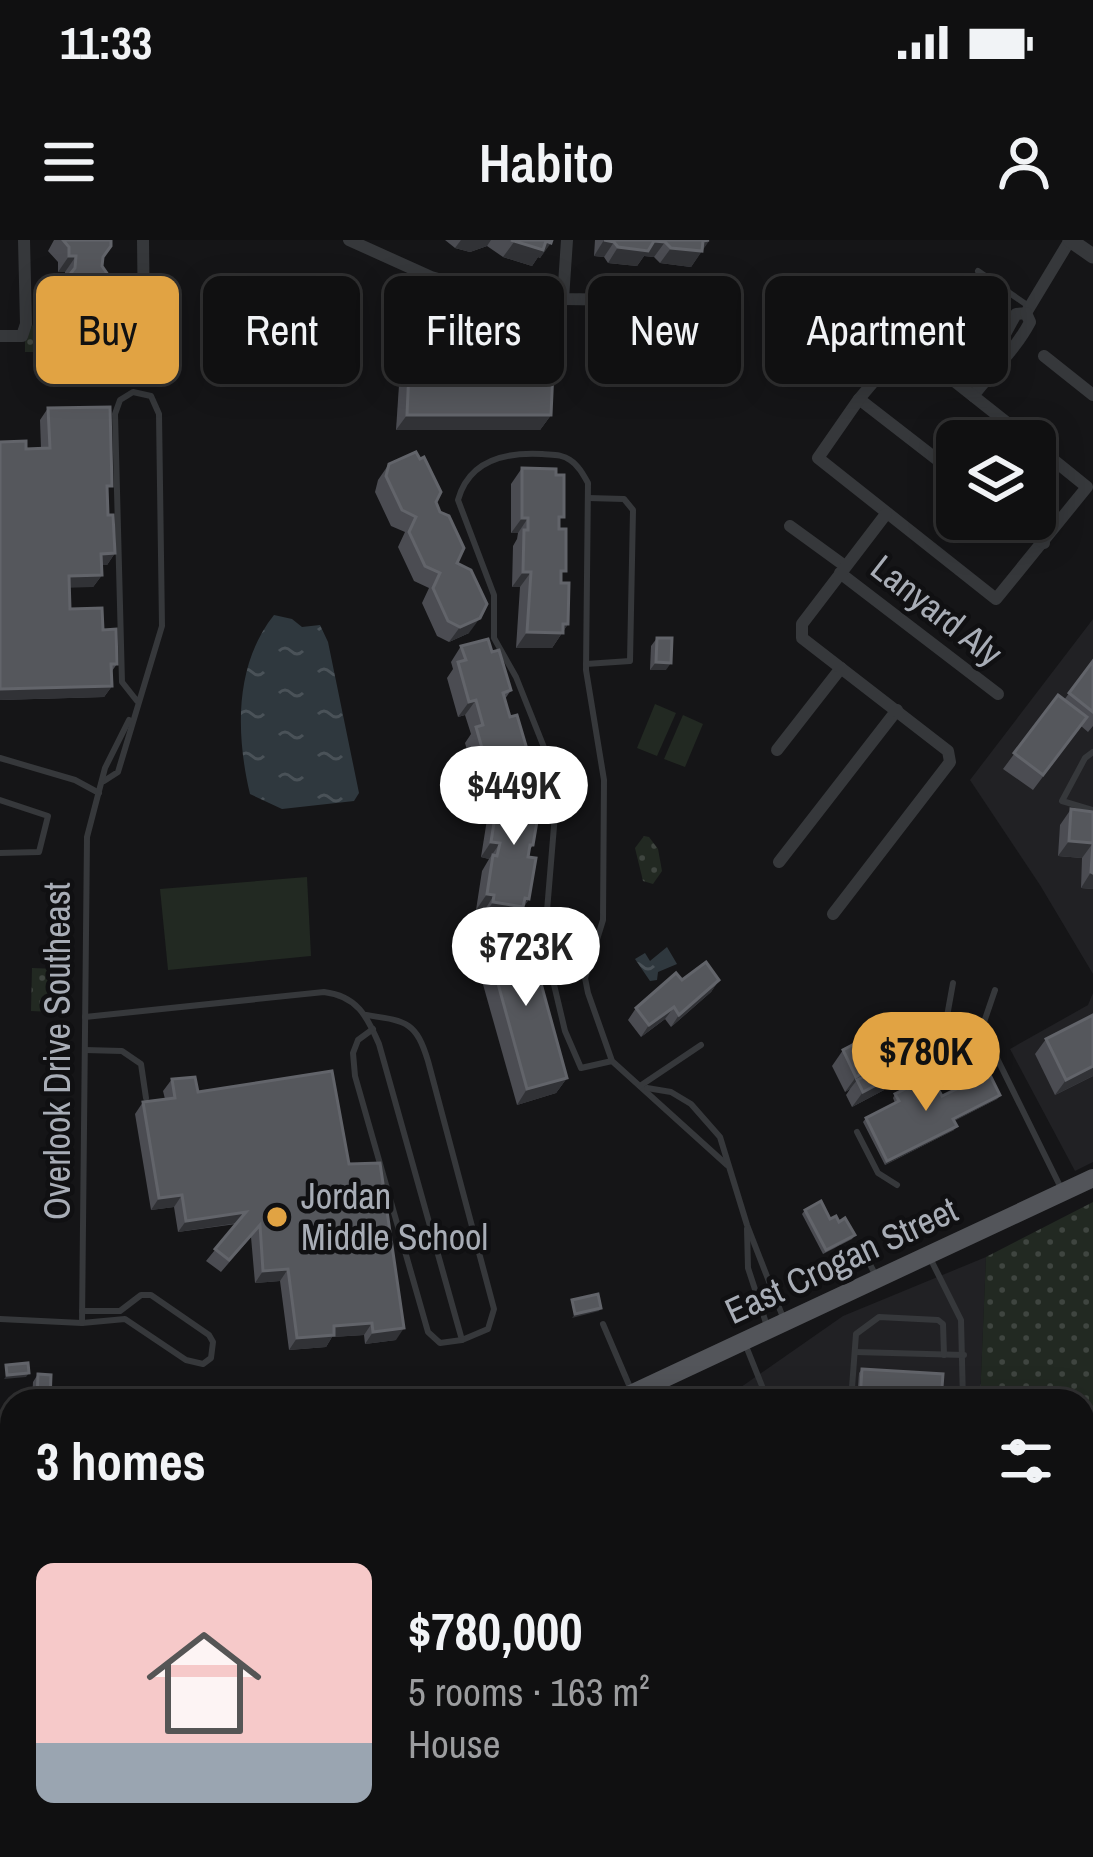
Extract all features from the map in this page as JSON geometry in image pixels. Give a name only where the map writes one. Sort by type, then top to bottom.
[{"type":"main road","name":"East Crogan Street","points":[[642,1389],[1093,1178]]},
{"type":"street","points":[[0,336],[22,336],[26,324],[24,240]]},
{"type":"street","points":[[143,240],[143,276]]},
{"type":"street","points":[[349,240],[429,276]]},
{"type":"street","points":[[564,276],[567,240]]},
{"type":"street","points":[[973,396],[1005,353],[1020,342],[1030,322],[1028,310],[1070,240],[1093,256]]},
{"type":"street","points":[[1003,420],[913,353],[897,354],[818,458],[996,598],[1090,483],[1056,460]]},
{"type":"street","points":[[1044,356],[1093,395]]},
{"type":"street","points":[[859,399],[936,460]]},
{"type":"street","points":[[832,914],[950,762],[948,751],[802,638],[802,624],[886,514]]},
{"type":"street","name":"Lanyard Aly","points":[[790,526],[998,694]]},
{"type":"street","points":[[1040,540],[1044,543]]},
{"type":"street","points":[[777,750],[841,668]]},
{"type":"street","points":[[779,862],[897,710]]},
{"type":"lane","points":[[978,271],[1028,310]]},
{"type":"lane","name":"Overlook Drive Southeast","points":[[82,1323],[86,849],[105,768],[131,718],[162,626],[159,414],[156,402],[142,392],[126,394],[115,414],[122,682],[137,700]]},
{"type":"lane","points":[[612,1061],[581,1068],[565,1031],[545,935],[557,790],[516,676],[494,638],[494,595],[458,500],[471,474],[494,458],[520,453],[561,455],[574,462],[588,483],[586,664],[604,780],[604,920],[585,978],[598,1026],[612,1061],[727,1166]]},
{"type":"lane","points":[[586,664],[630,661],[633,509],[624,499],[588,498]]},
{"type":"lane","points":[[1093,752],[1061,801],[1093,810]]},
{"type":"lane","points":[[0,758],[61,775],[99,794]]},
{"type":"lane","points":[[0,800],[48,816],[39,852],[0,853]]},
{"type":"lane","points":[[953,983],[944,1033],[991,1046]]},
{"type":"lane","points":[[995,990],[983,1024],[1063,1192]]},
{"type":"lane","points":[[85,1017],[324,992],[345,996],[367,1016],[373,1029],[463,1340]]},
{"type":"lane","points":[[367,1016],[401,1020],[412,1027],[428,1061],[494,1309],[488,1329],[463,1340],[440,1343],[428,1332],[355,1076],[353,1053],[358,1040],[373,1029]]},
{"type":"lane","points":[[640,1086],[700,1045]]},
{"type":"lane","points":[[85,1050],[122,1051],[141,1064],[146,1098]]},
{"type":"lane","points":[[640,1086],[670,1092],[699,1111],[720,1137],[777,1327]]},
{"type":"lane","points":[[687,1126],[699,1111]]},
{"type":"lane","points":[[857,1132],[878,1173],[897,1185]]},
{"type":"lane","points":[[747,1225],[751,1278],[777,1327]]},
{"type":"lane","points":[[860,1245],[878,1280]]},
{"type":"lane","points":[[929,1255],[960,1314],[963,1389]]},
{"type":"lane","points":[[0,1319],[82,1323],[125,1319],[196,1365],[211,1358],[214,1350],[209,1335],[151,1295],[141,1295],[120,1311],[82,1311]]},
{"type":"lane","points":[[852,1389],[856,1334],[879,1317],[938,1320],[943,1324],[944,1355]]},
{"type":"lane","points":[[603,1324],[622,1389]]},
{"type":"lane","points":[[745,1343],[763,1389]]},
{"type":"lane","points":[[854,1352],[964,1355]]},
{"type":"shaded area","points":[[36,319],[36,352],[25,352],[25,339]]},
{"type":"shaded area","points":[[1093,619],[1093,974],[970,780]]},
{"type":"shaded area","points":[[655,704],[676,713],[657,756],[637,748]]},
{"type":"shaded area","points":[[683,715],[703,724],[685,767],[664,759]]},
{"type":"shaded area","points":[[644,836],[658,849],[662,871],[653,884],[643,881],[635,848]]},
{"type":"shaded area","points":[[307,877],[311,956],[168,970],[160,889]]},
{"type":"shaded area","points":[[32,968],[56,969],[54,1012],[31,1011]]},
{"type":"shaded area","points":[[1093,993],[1093,1162],[1075,1171],[1010,1049],[1088,1005]]},
{"type":"shaded area","points":[[1093,1202],[1093,1389],[980,1389],[986,1257]]},
{"type":"shaded area","points":[[986,1257],[980,1389],[738,1389],[843,1316]]},
{"type":"water","points":[[274,615],[302,627],[320,625],[328,642],[359,793],[354,801],[282,809],[250,794],[241,725],[245,678],[251,656]]},
{"type":"water","points":[[667,947],[677,964],[650,981],[635,959],[645,953],[650,961]]},
{"type":"building","points":[[63,240],[111,240],[102,266],[109,276],[69,276],[76,256],[69,256]]},
{"type":"building","points":[[511,240],[552,240],[546,241],[543,250]]},
{"type":"building","points":[[604,240],[709,240],[703,241],[702,251],[654,241],[648,251]]},
{"type":"building","points":[[408,384],[552,384],[551,415],[407,415]]},
{"type":"building","points":[[110,407],[112,486],[107,486],[115,553],[101,554],[102,575],[69,576],[70,609],[102,608],[103,630],[116,629],[112,686],[0,689],[0,442],[26,441],[26,449],[50,448],[48,408]]},
{"type":"building","points":[[416,452],[420,459],[424,457],[441,492],[436,502],[440,512],[449,516],[464,548],[457,563],[471,570],[487,604],[480,618],[460,627],[448,621],[433,588],[440,573],[425,566],[409,532],[416,517],[402,510],[386,476],[389,464]]},
{"type":"building","points":[[522,468],[556,469],[556,475],[564,475],[564,517],[559,517],[559,529],[566,529],[566,571],[561,571],[561,583],[569,583],[568,624],[563,624],[563,633],[527,632],[531,572],[523,572],[528,518],[522,518]]},
{"type":"building","points":[[657,638],[672,638],[671,663],[656,662]]},
{"type":"building","points":[[488,639],[492,652],[499,650],[511,690],[503,693],[510,717],[517,715],[529,756],[521,758],[525,771],[500,778],[496,767],[488,769],[476,727],[483,725],[476,700],[469,702],[458,662],[466,660],[461,646]]},
{"type":"building","points":[[1093,661],[1093,712],[1069,693]]},
{"type":"building","points":[[1058,695],[1087,717],[1043,775],[1014,753]]},
{"type":"building","points":[[499,791],[541,798],[528,857],[536,858],[529,899],[525,898],[523,907],[493,902],[494,895],[487,894],[493,855],[497,856],[500,843],[491,842]]},
{"type":"building","points":[[1071,809],[1093,812],[1093,843],[1069,841]]},
{"type":"building","points":[[520,930],[522,938],[528,936],[567,1078],[527,1089],[486,940]]},
{"type":"building","points":[[706,962],[719,980],[679,1015],[674,1007],[649,1025],[636,1008],[676,973],[682,980]]},
{"type":"building","points":[[1093,1015],[1093,1066],[1066,1080],[1046,1039]]},
{"type":"building","points":[[858,1042],[871,1068],[856,1077],[843,1050]]},
{"type":"building","points":[[890,1064],[895,1075],[863,1092],[857,1080]]},
{"type":"building","name":"Jordan Middle School","points":[[332,1071],[349,1164],[380,1163],[404,1328],[373,1332],[372,1323],[334,1326],[334,1335],[297,1338],[288,1269],[263,1271],[260,1225],[229,1260],[215,1249],[246,1212],[186,1221],[182,1195],[159,1198],[143,1102],[175,1098],[172,1079],[195,1077],[198,1092]]},
{"type":"building","points":[[989,1073],[1000,1095],[953,1119],[957,1126],[887,1161],[866,1118],[899,1101],[895,1094],[931,1076],[942,1096]]},
{"type":"building","points":[[821,1201],[830,1219],[845,1218],[855,1235],[826,1250],[805,1210]]},
{"type":"building","points":[[598,1294],[601,1308],[575,1314],[572,1300]]},
{"type":"building","points":[[28,1363],[29,1373],[7,1375],[6,1365]]},
{"type":"building","points":[[862,1369],[943,1374],[942,1389],[861,1389]]},
{"type":"building","points":[[38,1374],[51,1375],[50,1389],[37,1389]]},
{"type":"place","name":"Jordan Middle School","points":[[277,1217]]}]
